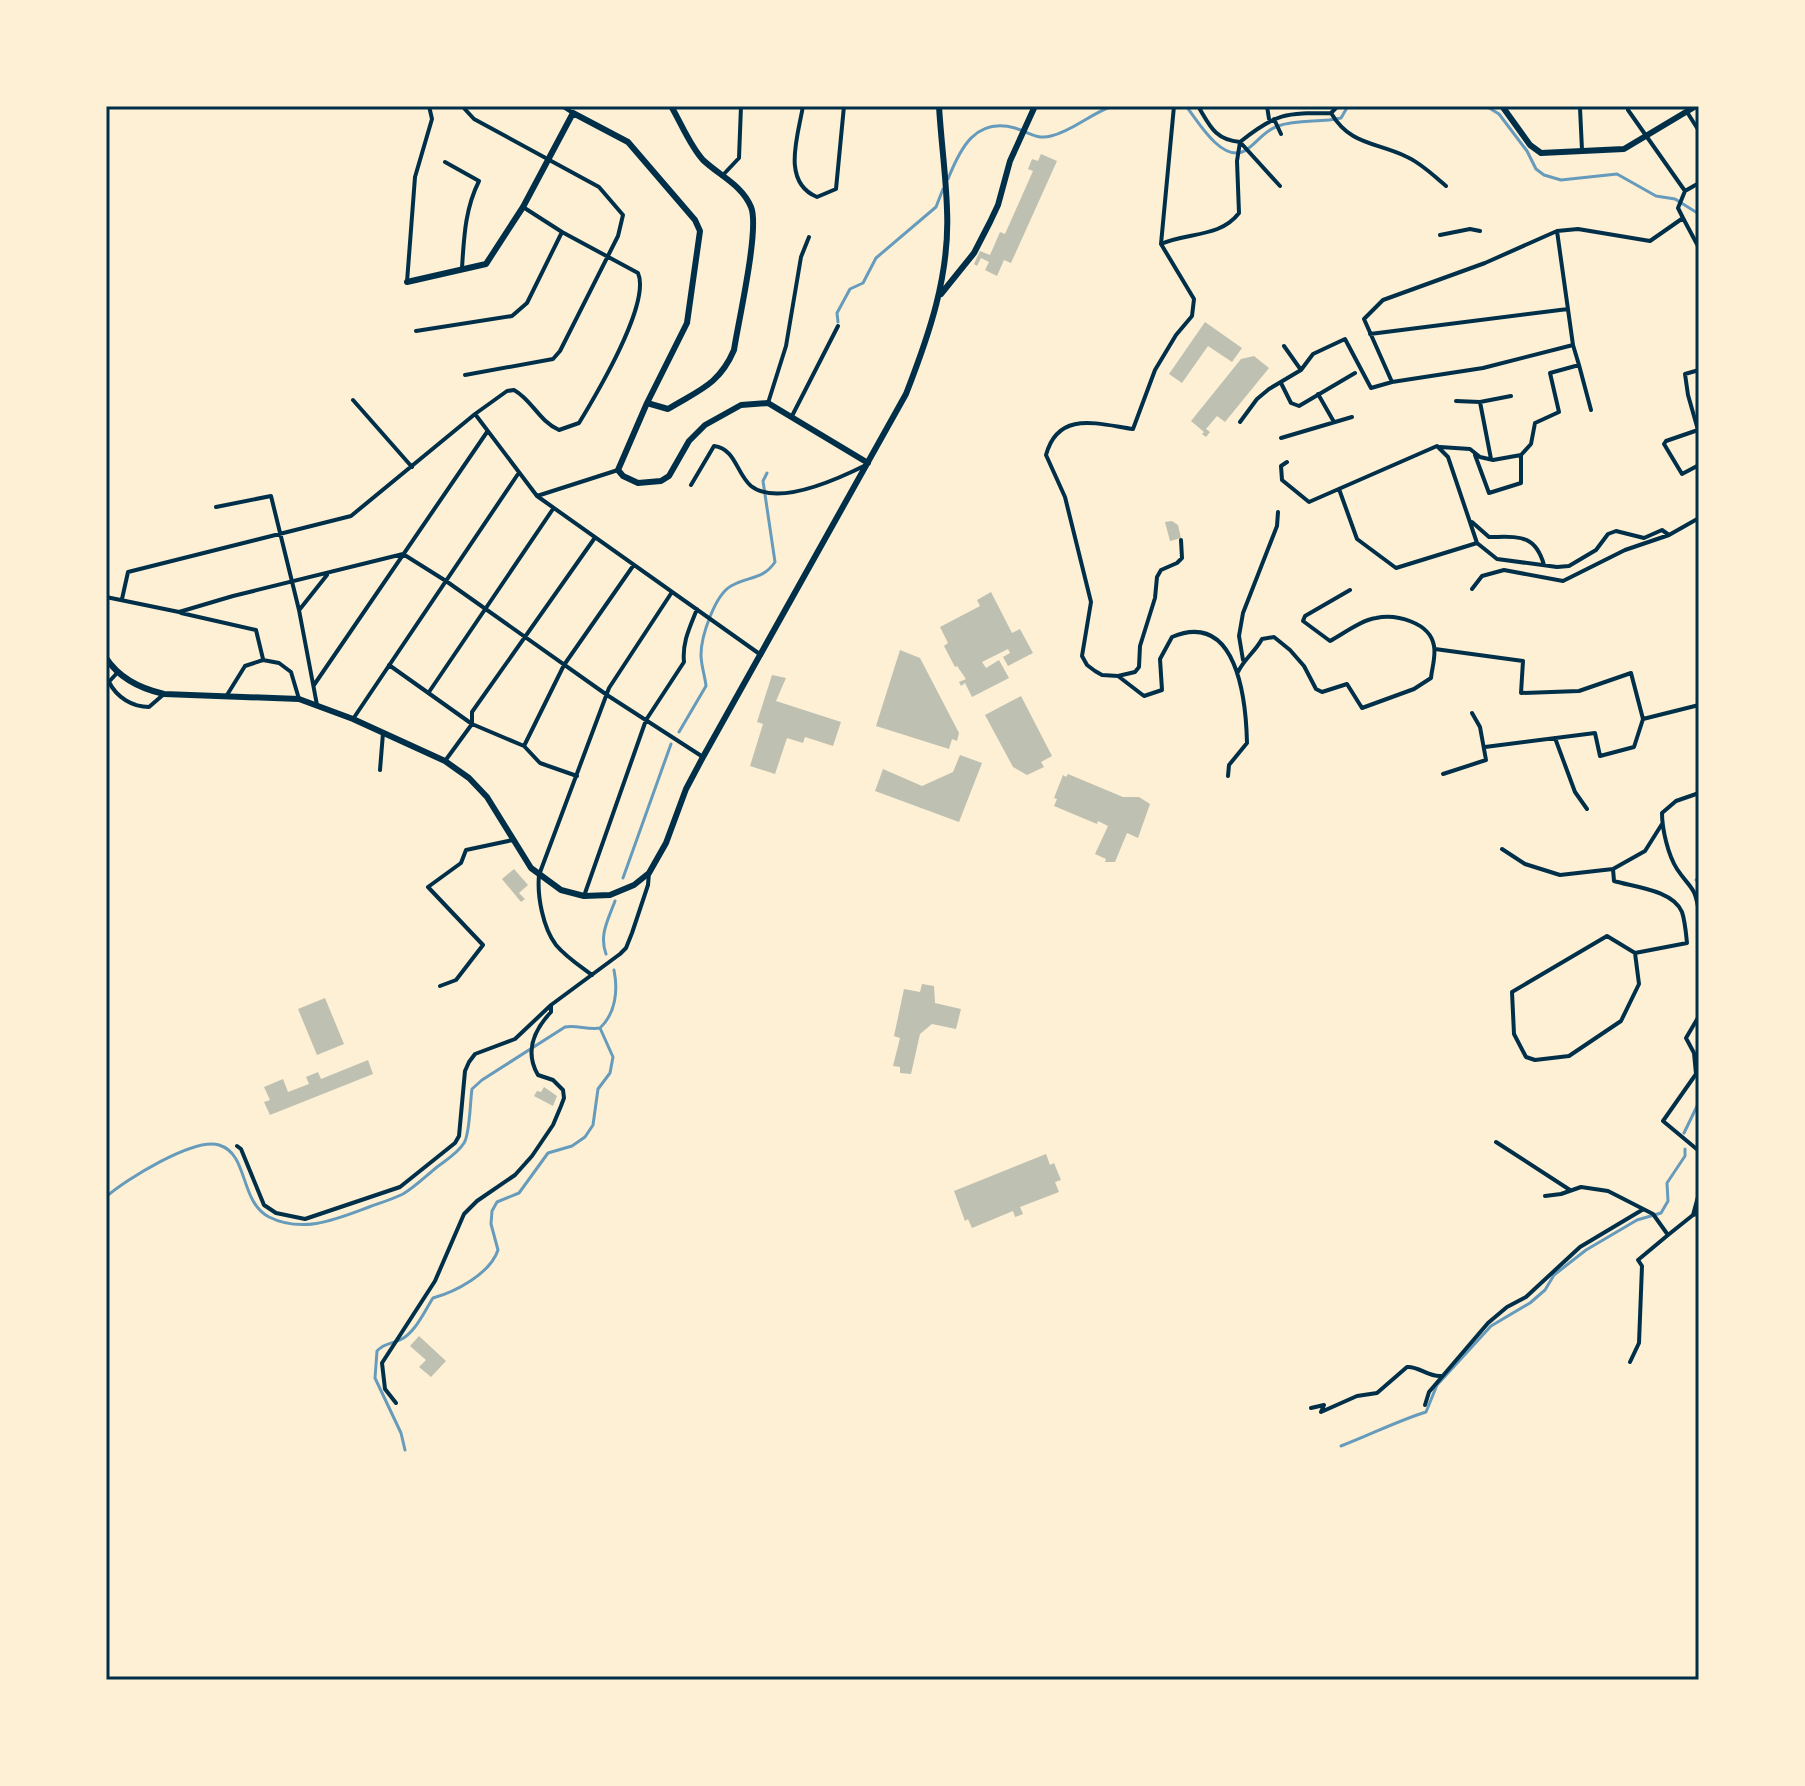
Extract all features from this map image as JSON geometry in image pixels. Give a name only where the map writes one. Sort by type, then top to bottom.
[{"type":"street","points":[[429,106],[432,119],[415,177],[407,282],[486,264],[523,207],[573,113]]},
{"type":"street","points":[[462,106],[474,119],[599,187],[623,215],[618,236],[560,351],[553,359],[465,375]]},
{"type":"street","points":[[537,496],[618,470],[687,323],[700,231],[695,220],[628,142],[562,106]]},
{"type":"street","points":[[647,403],[668,409],[716,380],[726,368],[734,350],[753,230],[752,209],[731,180],[701,157],[671,106]]},
{"type":"street","points":[[722,176],[739,158],[741,106]]},
{"type":"street","points":[[803,106],[794,171],[802,187],[817,197],[833,193],[836,189],[844,106]]},
{"type":"street","points":[[106,658],[118,672],[147,690],[164,694],[299,699],[353,719],[445,761],[469,778],[487,797],[531,868],[561,890],[584,896],[610,895],[634,885],[649,873],[660,856],[686,789],[703,757],[906,394],[940,295],[947,231],[939,106]]},
{"type":"street","points":[[940,295],[974,253],[990,222],[1019,140],[1035,106]]},
{"type":"street","points":[[1198,106],[1209,125],[1225,141],[1240,142],[1272,120],[1293,113],[1331,113],[1338,106]]},
{"type":"street","points":[[1267,106],[1281,134]]},
{"type":"street","points":[[1502,106],[1535,151],[1624,149],[1696,106]]},
{"type":"street","points":[[1174,107],[1161,244],[1194,299],[1192,316],[1176,335],[1155,370],[1133,429],[1083,422],[1067,426],[1055,434],[1046,455],[1065,497],[1091,602],[1082,656],[1087,665],[1095,671],[1118,676],[1144,696],[1162,690],[1160,659],[1172,637],[1181,633],[1201,632],[1224,644],[1235,664],[1247,743],[1229,765],[1228,776]]},
{"type":"street","points":[[1580,108],[1582,150]]},
{"type":"street","points":[[1628,110],[1684,194]]},
{"type":"street","points":[[1687,112],[1699,131]]},
{"type":"street","points":[[1331,113],[1339,127],[1360,141],[1408,157],[1446,186]]},
{"type":"street","points":[[1240,142],[1280,186]]},
{"type":"street","points":[[1161,244],[1204,233],[1233,221],[1239,213],[1240,203],[1237,161],[1240,142]]},
{"type":"street","points":[[445,162],[479,181],[470,199],[466,220],[462,271]]},
{"type":"street","points":[[1699,183],[1684,194],[1678,208],[1699,248]]},
{"type":"street","points":[[122,599],[128,572],[351,516],[507,391],[522,394],[551,427],[559,430],[579,423],[609,370],[636,312],[641,279],[638,273],[523,207]]},
{"type":"street","points":[[1392,382],[1364,319],[1383,300],[1485,263],[1557,231],[1578,229],[1650,241],[1683,218]]},
{"type":"street","points":[[1440,235],[1470,229],[1480,231]]},
{"type":"street","points":[[1557,231],[1573,345],[1591,410]]},
{"type":"street","points":[[416,331],[512,316],[527,303],[562,232]]},
{"type":"street","points":[[768,403],[786,346],[801,257],[809,237]]},
{"type":"street","points":[[1370,334],[1568,309]]},
{"type":"street","points":[[791,418],[838,326]]},
{"type":"street","points":[[1240,422],[1257,399],[1301,370],[1313,354],[1345,339],[1371,388],[1506,363],[1573,345]]},
{"type":"street","points":[[1284,346],[1301,370]]},
{"type":"street","points":[[1475,454],[1491,459],[1521,455],[1531,444],[1535,423],[1559,412],[1550,373],[1579,365]]},
{"type":"street","points":[[1699,370],[1685,374],[1698,430],[1664,444],[1682,474],[1699,465]]},
{"type":"street","points":[[1281,383],[1291,403],[1299,406],[1355,373]]},
{"type":"street","points":[[1318,394],[1334,422]]},
{"type":"street","points":[[1456,401],[1480,402],[1511,396]]},
{"type":"street","points":[[353,400],[412,467]]},
{"type":"street","points":[[1480,402],[1491,459]]},
{"type":"street","points":[[618,470],[638,483],[661,481],[669,476],[689,441],[705,425],[741,405],[768,403],[868,463]]},
{"type":"street","points":[[475,414],[537,496],[761,655]]},
{"type":"street","points":[[1281,438],[1352,417]]},
{"type":"street","points":[[314,685],[487,432]]},
{"type":"street","points":[[691,485],[714,446],[728,451],[747,481],[758,489],[771,492],[819,486],[868,463]]},
{"type":"street","points":[[1287,462],[1281,466],[1282,480],[1309,502],[1437,446],[1470,449],[1475,454],[1489,493],[1521,483],[1521,455]]},
{"type":"street","points":[[1437,446],[1448,457],[1477,543],[1497,559],[1569,566],[1596,550],[1608,534],[1616,531],[1644,538],[1662,530],[1669,535]]},
{"type":"street","points":[[353,719],[518,474]]},
{"type":"street","points":[[1339,489],[1357,539],[1396,568],[1477,543]]},
{"type":"street","points":[[216,507],[271,496],[299,610],[317,705]]},
{"type":"street","points":[[429,692],[553,509]]},
{"type":"street","points":[[1237,674],[1243,660],[1239,636],[1243,613],[1277,526],[1278,512]]},
{"type":"street","points":[[1472,589],[1482,576],[1504,570],[1563,581],[1625,550],[1669,535],[1699,518]]},
{"type":"street","points":[[1470,520],[1489,537],[1524,538],[1532,542],[1540,551],[1544,565]]},
{"type":"street","points":[[445,761],[472,724],[472,712],[594,538]]},
{"type":"street","points":[[1118,676],[1135,672],[1139,667],[1140,646],[1155,598],[1157,577],[1161,570],[1182,558],[1181,540]]},
{"type":"street","points":[[179,612],[403,554],[487,609],[607,695],[703,757]]},
{"type":"street","points":[[524,746],[564,665],[633,566]]},
{"type":"street","points":[[299,610],[329,573]]},
{"type":"street","points":[[1243,660],[1254,654],[1262,639],[1274,637],[1304,666],[1316,689],[1322,692],[1347,684],[1362,708],[1414,689],[1431,678],[1435,649],[1432,639],[1422,627],[1397,619],[1374,618],[1330,641],[1303,621],[1305,616],[1350,590]]},
{"type":"street","points":[[592,975],[555,944],[538,889],[539,875],[607,695],[672,592]]},
{"type":"street","points":[[106,597],[256,630],[263,660]]},
{"type":"street","points":[[584,896],[646,720],[684,662],[685,638],[697,609]]},
{"type":"street","points":[[1435,649],[1523,661],[1521,693],[1579,691],[1631,673],[1643,719],[1634,747],[1600,756],[1595,733],[1485,747]]},
{"type":"street","points":[[227,695],[245,666],[263,660],[279,663],[291,672],[299,699]]},
{"type":"street","points":[[389,665],[472,724],[524,746],[540,763],[577,776]]},
{"type":"street","points":[[118,672],[108,684],[133,705],[149,707],[164,694]]},
{"type":"street","points":[[1643,719],[1699,705]]},
{"type":"street","points":[[1443,774],[1486,760],[1480,727],[1472,713]]},
{"type":"street","points":[[380,770],[383,733]]},
{"type":"street","points":[[1555,738],[1575,792],[1587,809]]},
{"type":"street","points":[[1699,793],[1676,801],[1662,813],[1662,824],[1676,867],[1698,888],[1699,913]]},
{"type":"street","points":[[1502,849],[1525,864],[1560,875],[1613,869],[1645,851],[1662,824]]},
{"type":"street","points":[[440,986],[456,980],[483,945],[428,887],[461,863],[466,850],[513,840]]},
{"type":"street","points":[[1613,869],[1614,881],[1660,894],[1677,904],[1683,914],[1687,943],[1635,953],[1607,936],[1512,992],[1514,1034],[1526,1057],[1535,1060],[1569,1056],[1621,1021],[1639,984],[1635,953]]},
{"type":"street","points":[[237,1146],[264,1205],[276,1213],[305,1219],[400,1187],[455,1143],[459,1136],[465,1071],[475,1054],[515,1039],[551,1005],[626,948],[648,885],[649,873]]},
{"type":"street","points":[[396,1403],[385,1389],[382,1363],[435,1281],[464,1214],[477,1201],[515,1175],[532,1156],[553,1125],[564,1098],[563,1090],[553,1080],[538,1075],[532,1057],[537,1026],[551,1012],[551,1005]]},
{"type":"street","points":[[1699,1016],[1686,1038],[1694,1053],[1696,1074],[1663,1121],[1699,1151]]},
{"type":"street","points":[[1496,1142],[1570,1190]]},
{"type":"street","points":[[1545,1196],[1591,1187],[1608,1191],[1653,1214],[1668,1235]]},
{"type":"street","points":[[1630,1362],[1639,1343],[1642,1266],[1638,1260],[1696,1214],[1692,1209],[1699,1193]]},
{"type":"street","points":[[1425,1405],[1429,1392],[1441,1376],[1488,1323],[1507,1307],[1526,1297],[1580,1247],[1642,1210]]},
{"type":"street","points":[[1311,1408],[1324,1405],[1321,1412],[1357,1396],[1377,1393],[1407,1367],[1413,1366],[1427,1375],[1441,1376]]},
{"type":"building","points":[[1041,154],[1057,161],[1011,263],[1004,260],[997,276],[985,270],[989,262],[981,258],[977,266],[974,264],[980,251],[990,255],[1000,232],[1005,234],[1033,171],[1028,169],[1032,159],[1038,161]]},
{"type":"building","points":[[1205,322],[1242,348],[1232,362],[1208,346],[1182,383],[1169,374]]},
{"type":"building","points":[[1254,356],[1269,368],[1225,422],[1217,416],[1206,429],[1210,432],[1206,437],[1191,421],[1241,359]]},
{"type":"building","points":[[1172,521],[1178,525],[1181,538],[1170,541],[1165,522]]},
{"type":"building","points":[[991,592],[1012,633],[1020,629],[1033,653],[1008,666],[1003,657],[1010,653],[1008,649],[982,662],[986,668],[999,660],[1009,678],[972,697],[965,683],[961,686],[959,682],[966,679],[955,667],[944,646],[948,643],[940,627],[980,606],[977,600]]},
{"type":"building","points":[[900,650],[920,658],[959,733],[957,741],[952,739],[949,749],[876,726]]},
{"type":"building","points":[[772,675],[786,678],[776,701],[841,722],[833,746],[805,737],[803,743],[787,738],[775,774],[750,766],[763,724],[757,722]]},
{"type":"building","points":[[1021,696],[1052,756],[1041,762],[1044,767],[1027,775],[1013,767],[985,715]]},
{"type":"building","points":[[960,755],[982,763],[959,822],[875,791],[883,769],[922,786],[953,772]]},
{"type":"building","points":[[1068,774],[1123,797],[1139,797],[1150,804],[1138,838],[1127,833],[1115,862],[1105,862],[1106,859],[1095,854],[1108,826],[1054,806],[1063,775],[1066,777]]},
{"type":"building","points":[[514,869],[528,885],[519,893],[525,899],[521,902],[502,879]]},
{"type":"building","points":[[922,984],[934,986],[935,1003],[961,1009],[956,1029],[932,1024],[920,1034],[911,1074],[900,1073],[900,1067],[893,1066],[900,1038],[894,1036],[904,989],[920,992]]},
{"type":"building","points":[[325,998],[344,1044],[317,1055],[298,1009]]},
{"type":"building","points":[[368,1060],[373,1074],[270,1115],[264,1102],[270,1100],[264,1087],[283,1079],[288,1092],[309,1084],[306,1077],[318,1072],[321,1079]]},
{"type":"building","points":[[544,1087],[557,1096],[553,1106],[534,1096]]},
{"type":"building","points":[[1046,1154],[1050,1165],[1054,1163],[1061,1180],[1055,1182],[1059,1192],[1020,1207],[1023,1214],[1015,1217],[1013,1211],[972,1228],[968,1219],[965,1221],[954,1191]]},
{"type":"building","points":[[419,1336],[446,1361],[431,1377],[419,1367],[426,1360],[410,1346]]},
{"type":"waterway","points":[[948,179],[964,147],[979,131],[1001,126],[1046,137],[1059,134],[1113,106]]},
{"type":"waterway","points":[[1186,106],[1218,145],[1234,153],[1246,150],[1278,126],[1341,118],[1348,106]]},
{"type":"waterway","points":[[1486,106],[1499,114],[1527,151],[1536,169],[1544,175],[1561,180],[1617,174],[1656,196],[1675,199],[1699,214]]},
{"type":"waterway","points":[[838,322],[837,313],[850,289],[863,283],[876,258],[936,207],[943,189]]},
{"type":"waterway","points":[[679,732],[706,686],[702,647],[714,607],[731,586],[760,575],[775,562],[763,481],[767,473]]},
{"type":"waterway","points":[[623,878],[671,744]]},
{"type":"waterway","points":[[1696,880],[1699,877]]},
{"type":"waterway","points":[[606,954],[604,934],[615,901]]},
{"type":"waterway","points":[[405,1450],[401,1433],[375,1378],[377,1351],[410,1332],[433,1298],[461,1287],[488,1267],[498,1250],[491,1224],[492,1211],[497,1202],[519,1193],[548,1153],[572,1146],[585,1137],[593,1125],[598,1089],[610,1073],[613,1057],[600,1028],[610,1015],[614,1001],[614,970]]},
{"type":"waterway","points":[[106,1197],[177,1153],[208,1144],[229,1150],[253,1200],[259,1210],[269,1217],[282,1222],[307,1224],[345,1216],[403,1194],[459,1150],[468,1133],[472,1089],[482,1080],[565,1027],[600,1028]]},
{"type":"waterway","points":[[1684,1133],[1699,1102]]},
{"type":"waterway","points":[[1341,1446],[1426,1412],[1437,1385],[1491,1326],[1530,1303],[1545,1290],[1554,1275],[1586,1250],[1637,1220],[1661,1213],[1668,1201],[1667,1183],[1685,1156],[1685,1149]]}]
